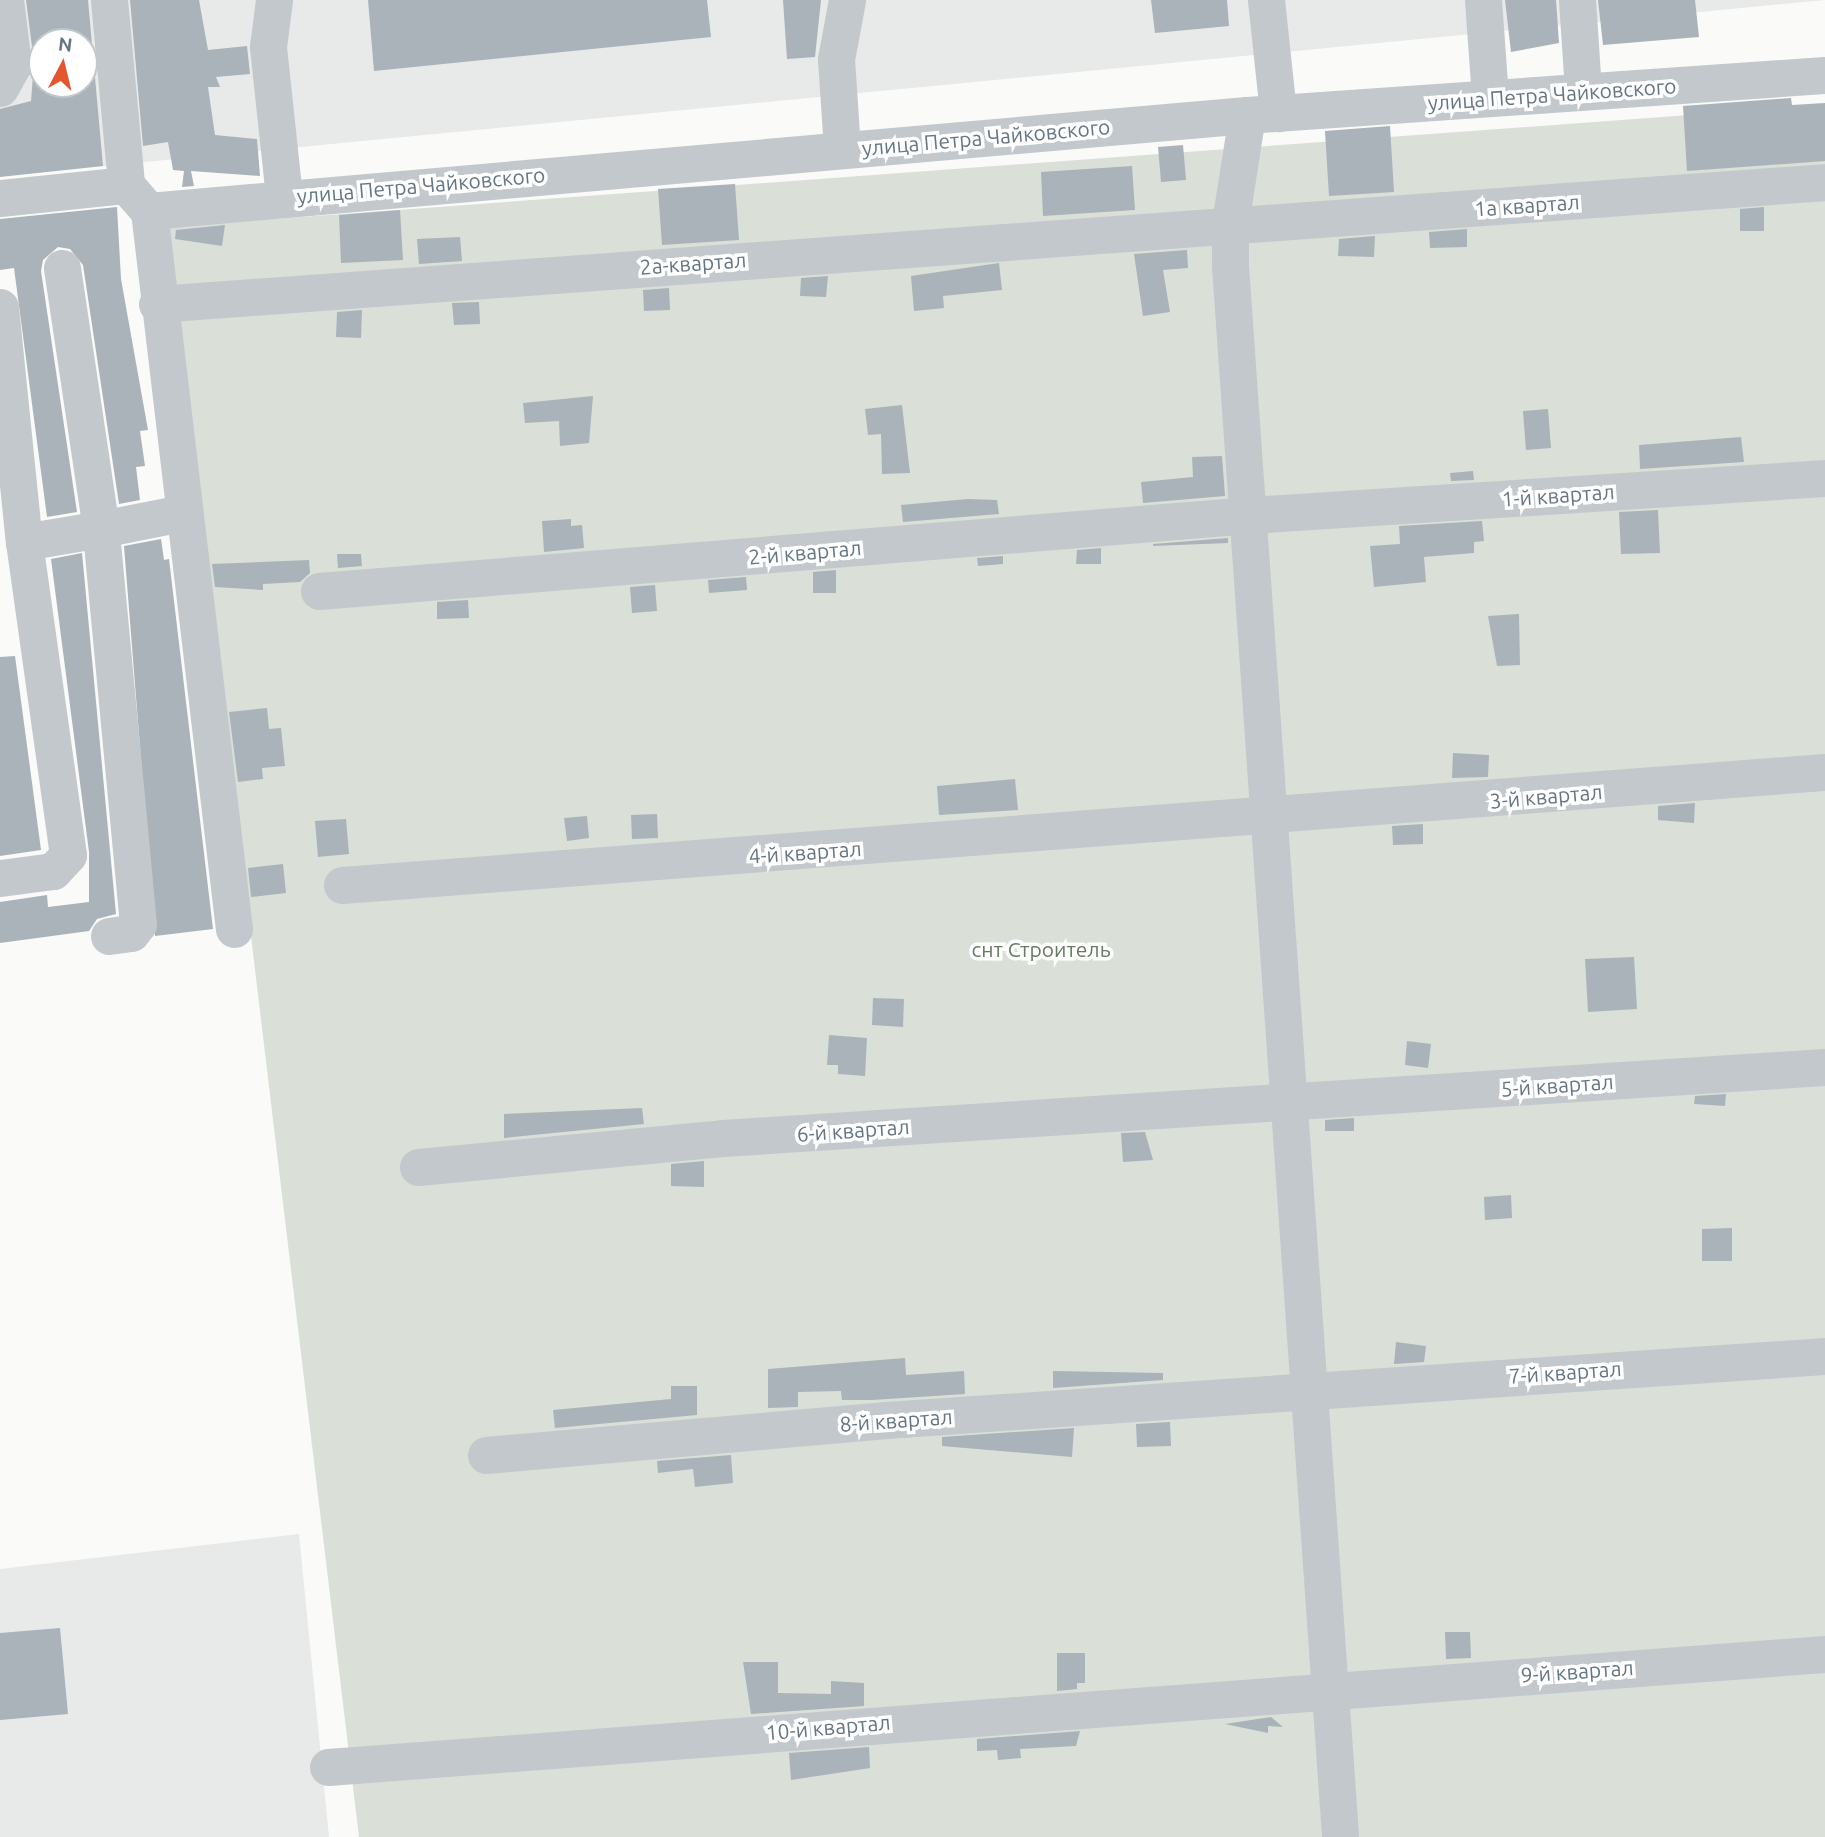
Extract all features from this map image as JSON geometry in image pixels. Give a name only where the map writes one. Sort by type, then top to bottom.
[{"type":"street","points":[[0,88],[13,65],[5,0]]},
{"type":"street","points":[[109,0],[137,198],[157,304],[234,929]]},
{"type":"street","points":[[275,0],[268,47],[284,197]]},
{"type":"street","points":[[842,149],[836,59],[846,0]]},
{"type":"street","points":[[1266,0],[1262,114],[1230,223],[1267,819],[1340,1837]]},
{"type":"street","points":[[1483,0],[1490,98]]},
{"type":"street","points":[[1577,0],[1583,91]]},
{"type":"street","name":"улица Петра Чайковского","points":[[0,198],[284,197],[1262,114],[1825,75]]},
{"type":"street","name":"1а квартал","points":[[1230,223],[1825,182]]},
{"type":"street","name":"2а-квартал","points":[[157,304],[1230,223]]},
{"type":"street","points":[[62,268],[88,477],[101,529],[138,924],[131,933],[109,936]]},
{"type":"street","points":[[0,307],[24,542],[68,855],[53,871],[0,878]]},
{"type":"street","name":"1-й квартал","points":[[1291,513],[1825,478]]},
{"type":"street","points":[[24,542],[182,513]]},
{"type":"street","name":"2-й квартал","points":[[319,591],[1250,514],[1291,513]]},
{"type":"street","name":"3-й квартал","points":[[1267,819],[1825,772]]},
{"type":"street","name":"4-й квартал","points":[[342,885],[1267,819]]},
{"type":"street","name":"5-й квартал","points":[[1289,1103],[1825,1067]]},
{"type":"street","name":"6-й квартал","points":[[418,1167],[723,1138],[1289,1103]]},
{"type":"street","name":"7-й квартал","points":[[1306,1390],[1825,1356]]},
{"type":"street","name":"8-й квартал","points":[[486,1455],[1306,1390]]},
{"type":"street","name":"9-й квартал","points":[[1328,1688],[1825,1654]]},
{"type":"street","name":"10-й квартал","points":[[328,1767],[1328,1688]]},
{"type":"shaded area","points":[[0,0],[1825,0],[0,176]]},
{"type":"shaded area","points":[[299,1534],[329,1837],[0,1837],[0,1569]]},
{"type":"green space","name":"снт Строитель","points":[[1825,105],[1825,1837],[359,1837],[166,227]]},
{"type":"building","points":[[26,0],[88,0],[91,28],[30,28]]},
{"type":"building","points":[[130,0],[199,0],[208,50],[247,46],[250,74],[216,77],[220,87],[208,87],[215,135],[257,139],[260,176],[191,171],[194,186],[182,187],[184,171],[173,170],[168,142],[143,146]]},
{"type":"building","points":[[368,0],[707,0],[711,37],[374,71]]},
{"type":"building","points":[[783,0],[821,0],[815,57],[787,59]]},
{"type":"building","points":[[1151,0],[1227,0],[1229,26],[1155,33]]},
{"type":"building","points":[[1505,0],[1556,0],[1559,43],[1511,52]]},
{"type":"building","points":[[1598,0],[1695,0],[1699,37],[1603,45]]},
{"type":"building","points":[[31,98],[97,98],[103,166],[0,177],[0,109],[31,101]]},
{"type":"building","points":[[1791,98],[1792,105],[1825,103],[1825,161],[1687,171],[1683,106]]},
{"type":"building","points":[[1390,126],[1394,192],[1329,196],[1325,131]]},
{"type":"building","points":[[1183,145],[1186,180],[1161,182],[1158,147]]},
{"type":"building","points":[[1132,166],[1135,210],[1043,216],[1041,172]]},
{"type":"building","points":[[735,184],[739,240],[662,245],[658,189]]},
{"type":"building","points":[[117,207],[121,279],[148,430],[140,431],[145,466],[136,467],[140,500],[119,504],[83,265],[70,249],[58,247],[43,260],[41,271],[77,512],[47,517],[14,268],[0,270],[0,219]]},
{"type":"building","points":[[1764,207],[1764,231],[1740,231],[1740,209]]},
{"type":"building","points":[[400,210],[403,260],[341,263],[339,215]]},
{"type":"building","points":[[225,225],[222,246],[175,239],[176,230]]},
{"type":"building","points":[[1467,229],[1467,247],[1430,248],[1429,232]]},
{"type":"building","points":[[1375,236],[1374,257],[1338,256],[1339,239]]},
{"type":"building","points":[[460,237],[462,261],[419,264],[417,239]]},
{"type":"building","points":[[1187,250],[1188,268],[1163,270],[1170,312],[1143,316],[1134,254]]},
{"type":"building","points":[[999,263],[1002,290],[943,296],[944,308],[914,311],[911,276]]},
{"type":"building","points":[[828,276],[826,297],[800,296],[801,278]]},
{"type":"building","points":[[669,288],[670,310],[644,311],[643,290]]},
{"type":"building","points":[[479,302],[480,324],[454,325],[452,303]]},
{"type":"building","points":[[362,310],[361,338],[336,337],[337,312]]},
{"type":"building","points":[[593,396],[589,443],[560,446],[559,421],[525,423],[523,403]]},
{"type":"building","points":[[902,405],[910,473],[882,474],[881,434],[868,435],[865,409]]},
{"type":"building","points":[[1548,409],[1551,448],[1526,450],[1523,411]]},
{"type":"building","points":[[1741,437],[1744,462],[1640,469],[1639,445]]},
{"type":"building","points":[[1222,456],[1225,496],[1143,503],[1141,482],[1193,477],[1192,457]]},
{"type":"building","points":[[1473,471],[1474,480],[1451,481],[1450,473]]},
{"type":"building","points":[[968,499],[997,500],[999,514],[903,522],[901,505]]},
{"type":"building","points":[[1658,510],[1660,553],[1621,554],[1619,512]]},
{"type":"building","points":[[571,519],[571,526],[582,525],[584,548],[544,552],[542,521]]},
{"type":"building","points":[[1482,521],[1484,541],[1474,542],[1474,553],[1424,557],[1426,582],[1374,587],[1370,546],[1400,544],[1399,526]]},
{"type":"building","points":[[1228,538],[1228,543],[1153,546],[1153,544]]},
{"type":"building","points":[[161,539],[164,560],[169,559],[213,929],[155,936],[124,546]]},
{"type":"building","points":[[1101,548],[1101,564],[1076,564],[1077,550]]},
{"type":"building","points":[[82,553],[116,914],[97,919],[89,931],[0,943],[0,902],[47,895],[48,907],[89,902],[89,852],[51,559]]},
{"type":"building","points":[[337,554],[361,554],[362,566],[338,568]]},
{"type":"building","points":[[1003,556],[1003,564],[978,566],[977,558]]},
{"type":"building","points":[[309,560],[310,573],[300,582],[263,584],[263,590],[215,587],[212,564]]},
{"type":"building","points":[[836,570],[836,593],[813,593],[813,572]]},
{"type":"building","points":[[746,577],[747,590],[709,593],[708,580]]},
{"type":"building","points":[[655,585],[657,611],[632,613],[630,587]]},
{"type":"building","points":[[468,600],[469,618],[437,619],[437,602]]},
{"type":"building","points":[[1519,614],[1520,665],[1497,666],[1488,616]]},
{"type":"building","points":[[15,656],[41,850],[0,856],[0,657]]},
{"type":"building","points":[[267,708],[269,729],[281,728],[285,766],[262,768],[263,779],[238,782],[229,712]]},
{"type":"building","points":[[1453,753],[1489,755],[1488,777],[1452,778]]},
{"type":"building","points":[[1015,779],[1018,810],[939,815],[937,786]]},
{"type":"building","points":[[1695,803],[1694,823],[1658,820],[1658,806]]},
{"type":"building","points":[[657,814],[658,838],[632,839],[631,815]]},
{"type":"building","points":[[587,816],[589,838],[567,841],[564,818]]},
{"type":"building","points":[[346,819],[349,854],[318,857],[315,821]]},
{"type":"building","points":[[1423,824],[1423,844],[1393,845],[1392,826]]},
{"type":"building","points":[[283,864],[286,893],[251,897],[248,868]]},
{"type":"building","points":[[1634,957],[1637,1009],[1588,1012],[1585,959]]},
{"type":"building","points":[[873,998],[904,999],[903,1027],[872,1025]]},
{"type":"building","points":[[829,1035],[867,1038],[865,1076],[838,1074],[838,1065],[827,1065]]},
{"type":"building","points":[[1407,1041],[1431,1044],[1428,1068],[1405,1065]]},
{"type":"building","points":[[1726,1094],[1725,1106],[1694,1104],[1695,1096]]},
{"type":"building","points":[[642,1108],[644,1124],[504,1138],[504,1114]]},
{"type":"building","points":[[1354,1118],[1354,1131],[1325,1131],[1325,1120]]},
{"type":"building","points":[[1145,1132],[1153,1160],[1123,1162],[1121,1133]]},
{"type":"building","points":[[704,1161],[704,1187],[671,1186],[671,1164]]},
{"type":"building","points":[[1511,1195],[1512,1218],[1485,1220],[1484,1197]]},
{"type":"building","points":[[1732,1228],[1732,1261],[1702,1261],[1702,1229]]},
{"type":"building","points":[[1396,1342],[1426,1346],[1424,1362],[1394,1364]]},
{"type":"building","points":[[905,1358],[906,1375],[964,1371],[965,1394],[842,1400],[841,1391],[798,1392],[798,1407],[768,1408],[768,1369]]},
{"type":"building","points":[[1053,1371],[1163,1373],[1163,1380],[1053,1388]]},
{"type":"building","points":[[671,1386],[697,1386],[697,1415],[555,1428],[553,1410],[671,1399]]},
{"type":"building","points":[[1170,1422],[1171,1446],[1137,1447],[1136,1424]]},
{"type":"building","points":[[1074,1428],[1072,1457],[942,1446],[942,1437]]},
{"type":"building","points":[[731,1455],[733,1483],[695,1487],[693,1469],[658,1473],[657,1461]]},
{"type":"building","points":[[60,1628],[68,1714],[0,1720],[0,1633]]},
{"type":"building","points":[[1445,1632],[1470,1632],[1471,1658],[1446,1659]]},
{"type":"building","points":[[1057,1653],[1085,1653],[1085,1683],[1077,1683],[1077,1689],[1057,1691]]},
{"type":"building","points":[[743,1662],[778,1662],[778,1693],[831,1694],[831,1681],[864,1683],[864,1706],[751,1714]]},
{"type":"building","points":[[1271,1717],[1283,1727],[1268,1726],[1268,1733],[1225,1724]]},
{"type":"building","points":[[1080,1731],[1076,1746],[1020,1749],[1021,1758],[998,1760],[997,1750],[977,1751],[977,1739]]},
{"type":"building","points":[[869,1747],[870,1768],[791,1780],[789,1753]]}]
